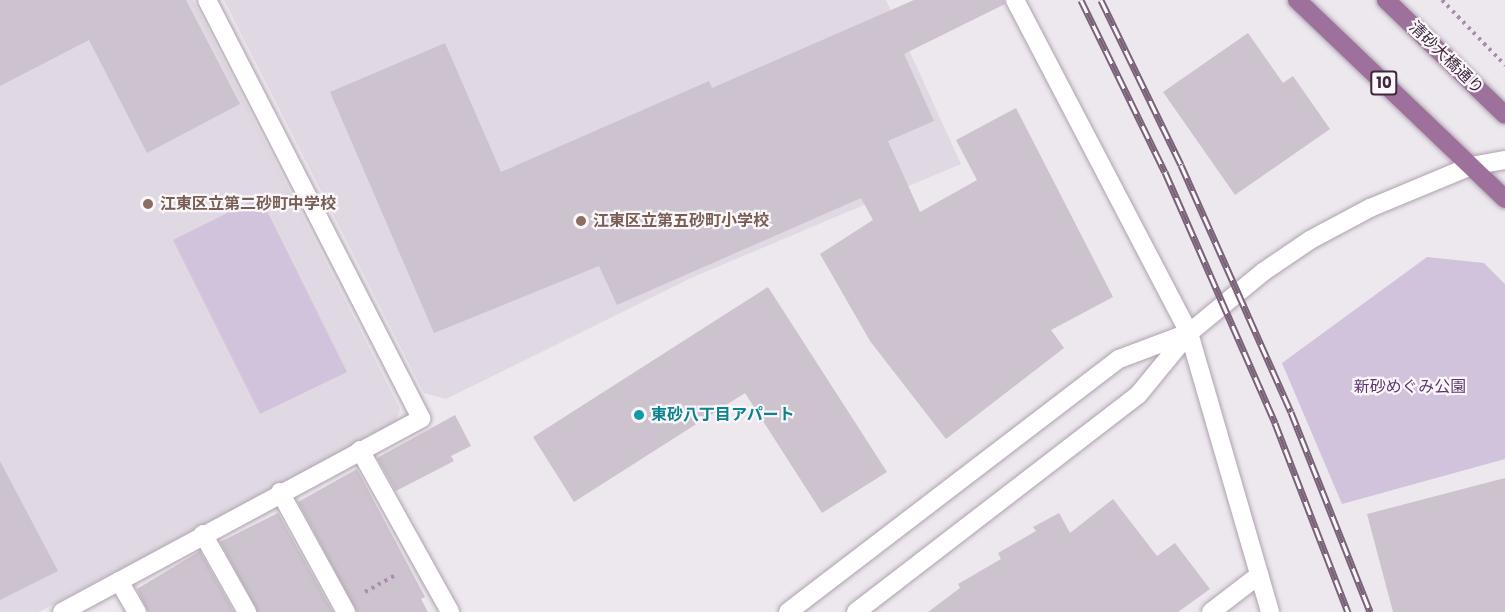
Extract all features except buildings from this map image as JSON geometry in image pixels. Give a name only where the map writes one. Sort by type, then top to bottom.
[{"type":"main road","name":"10","points":[[1297,0],[1505,199]]},
{"type":"main road","name":"清砂大橋通り","points":[[1386,0],[1505,115]]},
{"type":"street","points":[[62,612],[280,492],[421,419],[207,0]]},
{"type":"street","points":[[1015,0],[1189,333],[1270,612]]},
{"type":"street","points":[[856,612],[1138,395],[1189,333],[1310,240],[1370,208],[1471,166],[1505,160]]},
{"type":"street","points":[[788,612],[1119,358],[1189,333]]},
{"type":"street","points":[[360,450],[450,612]]},
{"type":"street","points":[[280,492],[344,609]]},
{"type":"street","points":[[204,534],[247,612]]},
{"type":"street","points":[[1211,612],[1259,575]]},
{"type":"street","points":[[119,581],[137,612]]},
{"type":"path","points":[[1442,0],[1505,65]]},
{"type":"path","points":[[344,609],[422,560]]},
{"type":"shaded area","name":"江東区立第二砂町中学校","points":[[0,0],[193,0],[400,409],[396,422],[39,612],[0,612]]},
{"type":"shaded area","name":"江東区立第五砂町小学校","points":[[224,0],[886,0],[961,164],[691,278],[446,399],[424,393]]},
{"type":"green space","points":[[260,197],[347,372],[260,414],[173,240]]},
{"type":"green space","name":"新砂めぐみ公園","points":[[1427,257],[1484,263],[1505,284],[1505,459],[1342,504],[1282,363]]},
{"type":"railway","points":[[1081,0],[1165,172],[1275,423],[1348,612]]},
{"type":"railway","points":[[1101,0],[1181,165],[1291,412],[1370,612]]},
{"type":"place","name":"江東区立第二砂町中学校","points":[[148,204]]},
{"type":"place","name":"江東区立第五砂町小学校","points":[[581,221]]},
{"type":"place","name":"東砂八丁目アパート","points":[[639,415]]}]
